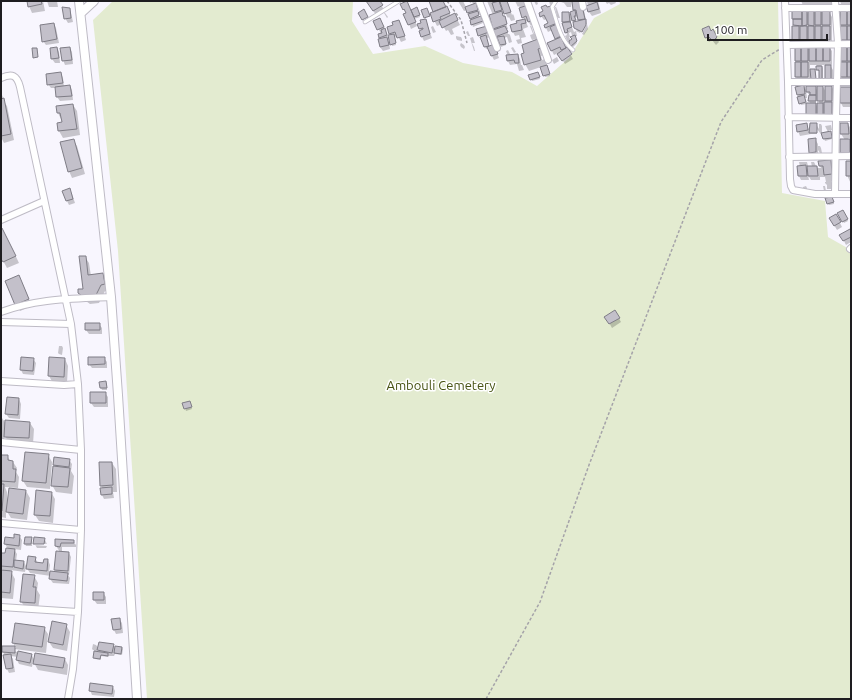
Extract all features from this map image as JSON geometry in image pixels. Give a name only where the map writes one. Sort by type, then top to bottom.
[{"type":"street","points":[[79,1],[111,297],[137,699]]},
{"type":"street","points":[[81,13],[94,1]]},
{"type":"street","points":[[479,1],[497,48]]},
{"type":"street","points":[[527,1],[548,60]]},
{"type":"street","points":[[851,8],[835,4],[785,4],[791,186],[793,190],[815,194],[851,194]]},
{"type":"street","points":[[835,4],[838,43],[835,194]]},
{"type":"street","points":[[787,45],[838,43],[851,44]]},
{"type":"street","points":[[1,78],[5,76],[12,76],[16,77],[18,80],[71,324],[78,384],[81,450],[81,530],[78,612],[73,669],[68,699]]},
{"type":"street","points":[[788,82],[851,82]]},
{"type":"street","points":[[788,117],[851,118]]},
{"type":"street","points":[[789,157],[851,156]]},
{"type":"street","points":[[1,220],[44,201]]},
{"type":"street","points":[[1,312],[28,304],[54,299],[111,297]]},
{"type":"street","points":[[1,322],[71,324]]},
{"type":"street","points":[[1,381],[64,385],[78,384]]},
{"type":"street","points":[[1,442],[81,450]]},
{"type":"street","points":[[1,523],[81,530]]},
{"type":"street","points":[[1,607],[78,612]]},
{"type":"lane","points":[[365,22],[399,1]]},
{"type":"lane","points":[[556,1],[552,7],[562,36],[568,46],[573,50]]},
{"type":"path","points":[[447,1],[461,20],[467,43]]},
{"type":"path","points":[[486,699],[540,602],[589,465],[721,122],[762,60],[787,45]]},
{"type":"green space","name":"Ambouli Cemetery","points":[[113,1],[353,1],[352,21],[373,54],[425,46],[463,63],[512,72],[537,86],[569,58],[594,18],[620,4],[619,1],[778,1],[782,193],[825,201],[828,237],[851,250],[851,699],[147,699],[118,251],[93,20]]},
{"type":"building","points":[[27,1],[41,1],[42,4],[28,7]]},
{"type":"building","points":[[366,1],[380,1],[383,5],[373,11]]},
{"type":"building","points":[[407,1],[416,22],[408,25],[403,14],[406,13],[400,4]]},
{"type":"building","points":[[429,1],[443,1],[446,7],[433,12]]},
{"type":"building","points":[[499,1],[502,10],[495,12],[492,3]]},
{"type":"building","points":[[507,1],[511,12],[504,14],[500,2]]},
{"type":"building","points":[[572,1],[581,1],[585,19],[578,20],[576,10],[573,10]]},
{"type":"building","points":[[597,2],[599,9],[588,12],[586,6]]},
{"type":"building","points":[[476,3],[478,10],[467,13],[465,7]]},
{"type":"building","points":[[528,5],[533,20],[528,22],[526,16],[522,18],[519,8]]},
{"type":"building","points":[[546,5],[547,7],[551,6],[557,23],[545,28],[544,25],[548,23],[544,15],[540,17],[539,13],[543,11],[541,7]]},
{"type":"building","points":[[447,6],[450,13],[433,22],[430,13]]},
{"type":"building","points":[[62,7],[70,8],[71,18],[64,19]]},
{"type":"building","points":[[417,7],[420,15],[414,17],[411,10]]},
{"type":"building","points":[[427,8],[430,16],[424,18],[421,10]]},
{"type":"building","points":[[364,9],[368,17],[362,20],[358,13]]},
{"type":"building","points":[[575,10],[576,16],[574,16],[576,20],[572,21],[570,12]]},
{"type":"building","points":[[478,11],[479,15],[470,19],[468,14]]},
{"type":"building","points":[[502,11],[507,24],[493,29],[489,15]]},
{"type":"building","points":[[792,11],[802,11],[802,19],[792,19]]},
{"type":"building","points":[[802,11],[807,11],[807,25],[802,26]]},
{"type":"building","points":[[808,11],[814,11],[814,26],[808,25]]},
{"type":"building","points":[[815,11],[821,11],[821,25],[815,25]]},
{"type":"building","points":[[822,11],[830,11],[830,25],[822,25]]},
{"type":"building","points":[[840,11],[847,11],[847,25],[840,25]]},
{"type":"building","points":[[847,11],[851,11],[851,25],[847,25]]},
{"type":"building","points":[[562,12],[569,12],[570,22],[562,22]]},
{"type":"building","points":[[455,13],[458,20],[442,28],[439,21]]},
{"type":"building","points":[[481,16],[483,21],[471,25],[470,20]]},
{"type":"building","points":[[380,18],[384,27],[377,30],[373,21]]},
{"type":"building","points":[[426,19],[430,34],[421,37],[419,31],[423,28],[419,29],[417,24],[421,23],[420,20]]},
{"type":"building","points":[[525,19],[526,23],[521,24],[522,30],[512,32],[510,25],[517,23],[516,21]]},
{"type":"building","points":[[586,19],[586,25],[582,32],[574,28],[573,22]]},
{"type":"building","points":[[793,19],[802,19],[802,26],[793,25]]},
{"type":"building","points":[[399,20],[405,36],[397,38],[395,32],[389,34],[387,27],[393,25],[392,22]]},
{"type":"building","points":[[570,21],[572,27],[567,29],[568,32],[565,33],[562,23]]},
{"type":"building","points":[[54,23],[57,39],[42,42],[40,25]]},
{"type":"building","points":[[557,24],[561,36],[555,39],[550,27]]},
{"type":"building","points":[[487,26],[489,32],[478,36],[476,29]]},
{"type":"building","points":[[505,26],[508,32],[495,37],[493,30]]},
{"type":"building","points":[[709,26],[711,31],[713,29],[717,37],[713,41],[709,37],[705,38],[702,29]]},
{"type":"building","points":[[792,26],[799,26],[799,40],[792,40]]},
{"type":"building","points":[[800,26],[807,26],[807,40],[800,40]]},
{"type":"building","points":[[808,26],[814,26],[814,40],[808,40]]},
{"type":"building","points":[[815,26],[821,26],[821,40],[815,40]]},
{"type":"building","points":[[822,26],[830,26],[830,40],[822,40]]},
{"type":"building","points":[[840,26],[847,26],[847,40],[840,40]]},
{"type":"building","points":[[847,26],[851,26],[851,40],[847,40]]},
{"type":"building","points":[[385,28],[387,35],[379,38],[378,34],[382,33],[381,30]]},
{"type":"building","points":[[394,34],[396,43],[390,45],[388,35]]},
{"type":"building","points":[[486,35],[489,46],[484,47],[480,37]]},
{"type":"building","points":[[575,35],[577,41],[570,47],[569,41],[572,39],[570,37]]},
{"type":"building","points":[[504,36],[506,44],[500,45],[497,37]]},
{"type":"building","points":[[387,37],[389,45],[380,47],[378,39]]},
{"type":"building","points":[[561,37],[566,48],[561,50],[560,47],[551,51],[547,43]]},
{"type":"building","points":[[538,39],[541,48],[538,49],[541,60],[524,65],[521,54],[524,53],[522,45]]},
{"type":"building","points":[[494,44],[498,54],[491,56],[487,47]]},
{"type":"building","points":[[795,46],[801,46],[801,61],[795,61]]},
{"type":"building","points":[[801,46],[808,46],[808,61],[801,61]]},
{"type":"building","points":[[809,46],[816,46],[816,61],[809,61]]},
{"type":"building","points":[[816,46],[823,46],[823,61],[816,61]]},
{"type":"building","points":[[823,46],[830,46],[830,61],[823,61]]},
{"type":"building","points":[[840,46],[847,46],[847,61],[840,61]]},
{"type":"building","points":[[847,46],[851,46],[851,61],[847,61]]},
{"type":"building","points":[[57,47],[59,58],[51,59],[50,48]]},
{"type":"building","points":[[70,47],[72,60],[62,61],[60,48]]},
{"type":"building","points":[[567,47],[572,54],[562,61],[557,54]]},
{"type":"building","points":[[32,48],[37,48],[38,57],[33,58]]},
{"type":"building","points":[[518,54],[519,63],[515,63],[514,60],[507,61],[506,55]]},
{"type":"building","points":[[795,62],[801,62],[801,77],[795,77]]},
{"type":"building","points":[[801,62],[808,62],[808,77],[801,77]]},
{"type":"building","points":[[840,62],[847,62],[847,77],[840,77]]},
{"type":"building","points":[[847,62],[851,62],[851,77],[847,77]]},
{"type":"building","points":[[547,65],[550,74],[543,76],[540,67]]},
{"type":"building","points":[[825,65],[831,65],[831,80],[825,81]]},
{"type":"building","points":[[816,66],[822,66],[822,80],[819,80],[819,70],[816,70]]},
{"type":"building","points":[[810,69],[815,69],[816,79],[811,80]]},
{"type":"building","points":[[61,72],[63,83],[47,85],[46,74]]},
{"type":"building","points":[[538,72],[540,77],[530,80],[528,75]]},
{"type":"building","points":[[70,85],[72,96],[56,97],[55,87]]},
{"type":"building","points":[[804,85],[805,94],[797,95],[795,87]]},
{"type":"building","points":[[806,86],[816,86],[816,95],[810,95],[810,92],[806,92]]},
{"type":"building","points":[[817,86],[823,86],[823,101],[817,101]]},
{"type":"building","points":[[825,86],[832,86],[832,101],[825,101]]},
{"type":"building","points":[[840,87],[851,87],[851,103],[840,103]]},
{"type":"building","points":[[804,95],[806,102],[799,104],[797,97]]},
{"type":"building","points":[[809,95],[816,95],[816,101],[808,101]]},
{"type":"building","points":[[4,98],[11,134],[1,136],[1,99]]},
{"type":"building","points":[[824,102],[832,102],[832,116],[824,116]]},
{"type":"building","points":[[806,103],[816,103],[816,116],[806,116]]},
{"type":"building","points":[[817,103],[823,103],[823,116],[817,116]]},
{"type":"building","points":[[73,104],[77,129],[58,131],[57,123],[62,122],[60,113],[57,113],[56,106]]},
{"type":"building","points":[[807,123],[808,130],[797,132],[796,125]]},
{"type":"building","points":[[810,123],[817,123],[817,133],[809,133]]},
{"type":"building","points":[[840,123],[848,123],[849,134],[840,134]]},
{"type":"building","points":[[831,131],[832,138],[823,139],[821,133]]},
{"type":"building","points":[[816,138],[816,152],[809,153],[808,139]]},
{"type":"building","points":[[74,139],[82,168],[68,172],[60,142]]},
{"type":"building","points":[[840,139],[850,139],[850,153],[840,153]]},
{"type":"building","points":[[831,160],[832,174],[824,175],[823,166],[819,166],[818,161]]},
{"type":"building","points":[[846,161],[851,161],[851,176],[846,176]]},
{"type":"building","points":[[806,165],[807,176],[798,176],[797,166]]},
{"type":"building","points":[[807,166],[817,166],[818,176],[808,176]]},
{"type":"building","points":[[70,188],[73,199],[66,201],[62,191]]},
{"type":"building","points":[[832,197],[834,202],[827,204],[825,198]]},
{"type":"building","points":[[843,210],[848,219],[842,222],[837,213]]},
{"type":"building","points":[[836,214],[841,222],[834,226],[829,218]]},
{"type":"building","points":[[2,228],[16,256],[3,262],[1,259]]},
{"type":"building","points":[[850,229],[851,237],[843,241],[839,235]]},
{"type":"building","points":[[79,256],[86,256],[88,275],[103,273],[105,284],[101,285],[95,297],[85,298],[78,293],[78,289],[83,289]]},
{"type":"building","points":[[19,275],[29,299],[15,305],[5,281]]},
{"type":"building","points":[[615,310],[620,318],[609,324],[604,317]]},
{"type":"building","points":[[85,323],[100,323],[100,330],[85,330]]},
{"type":"building","points":[[21,357],[34,358],[33,371],[20,370]]},
{"type":"building","points":[[49,357],[65,358],[64,377],[48,376]]},
{"type":"building","points":[[88,357],[105,357],[105,364],[88,365]]},
{"type":"building","points":[[106,381],[107,388],[100,388],[99,382]]},
{"type":"building","points":[[90,392],[106,392],[106,403],[90,403]]},
{"type":"building","points":[[7,397],[19,398],[18,415],[5,414]]},
{"type":"building","points":[[190,401],[192,407],[184,409],[182,403]]},
{"type":"building","points":[[5,420],[30,422],[29,438],[4,437]]},
{"type":"building","points":[[25,452],[49,454],[46,483],[22,481]]},
{"type":"building","points":[[1,455],[8,455],[8,460],[13,461],[13,469],[16,469],[15,482],[1,481]]},
{"type":"building","points":[[54,457],[70,459],[69,467],[53,465]]},
{"type":"building","points":[[99,462],[112,462],[113,485],[100,486]]},
{"type":"building","points":[[53,466],[70,468],[68,487],[51,486]]},
{"type":"building","points":[[1,484],[4,484],[2,511],[1,511]]},
{"type":"building","points":[[112,487],[112,494],[101,495],[100,488]]},
{"type":"building","points":[[9,488],[26,490],[23,514],[6,512]]},
{"type":"building","points":[[36,490],[52,492],[50,516],[34,515]]},
{"type":"building","points":[[14,534],[20,535],[19,546],[4,544],[5,537],[14,538]]},
{"type":"building","points":[[25,537],[32,537],[31,544],[24,544]]},
{"type":"building","points":[[34,537],[45,538],[44,544],[33,544]]},
{"type":"building","points":[[55,539],[74,540],[74,543],[61,543],[60,547],[55,546]]},
{"type":"building","points":[[6,548],[15,549],[13,567],[1,566],[1,553],[5,553]]},
{"type":"building","points":[[56,551],[69,552],[68,571],[54,570]]},
{"type":"building","points":[[28,556],[36,557],[35,562],[43,563],[44,559],[48,559],[47,571],[26,569]]},
{"type":"building","points":[[14,560],[24,561],[23,569],[14,567]]},
{"type":"building","points":[[1,570],[12,571],[10,593],[1,592]]},
{"type":"building","points":[[50,571],[68,573],[67,581],[49,579]]},
{"type":"building","points":[[23,574],[35,575],[33,587],[36,587],[35,603],[20,602]]},
{"type":"building","points":[[93,592],[104,592],[104,600],[93,600]]},
{"type":"building","points":[[120,618],[121,629],[113,630],[111,619]]},
{"type":"building","points":[[52,621],[67,624],[63,645],[48,642]]},
{"type":"building","points":[[15,623],[45,627],[42,647],[12,643]]},
{"type":"building","points":[[99,642],[114,644],[112,653],[97,650]]},
{"type":"building","points":[[2,646],[15,646],[15,653],[2,652]]},
{"type":"building","points":[[115,646],[122,647],[121,654],[114,653]]},
{"type":"building","points":[[18,651],[32,654],[30,663],[16,660]]},
{"type":"building","points":[[94,651],[108,653],[108,656],[101,655],[100,659],[93,658]]},
{"type":"building","points":[[35,653],[65,658],[63,668],[33,664]]},
{"type":"building","points":[[11,654],[13,668],[6,669],[3,655]]},
{"type":"building","points":[[90,683],[113,686],[112,694],[89,691]]}]
